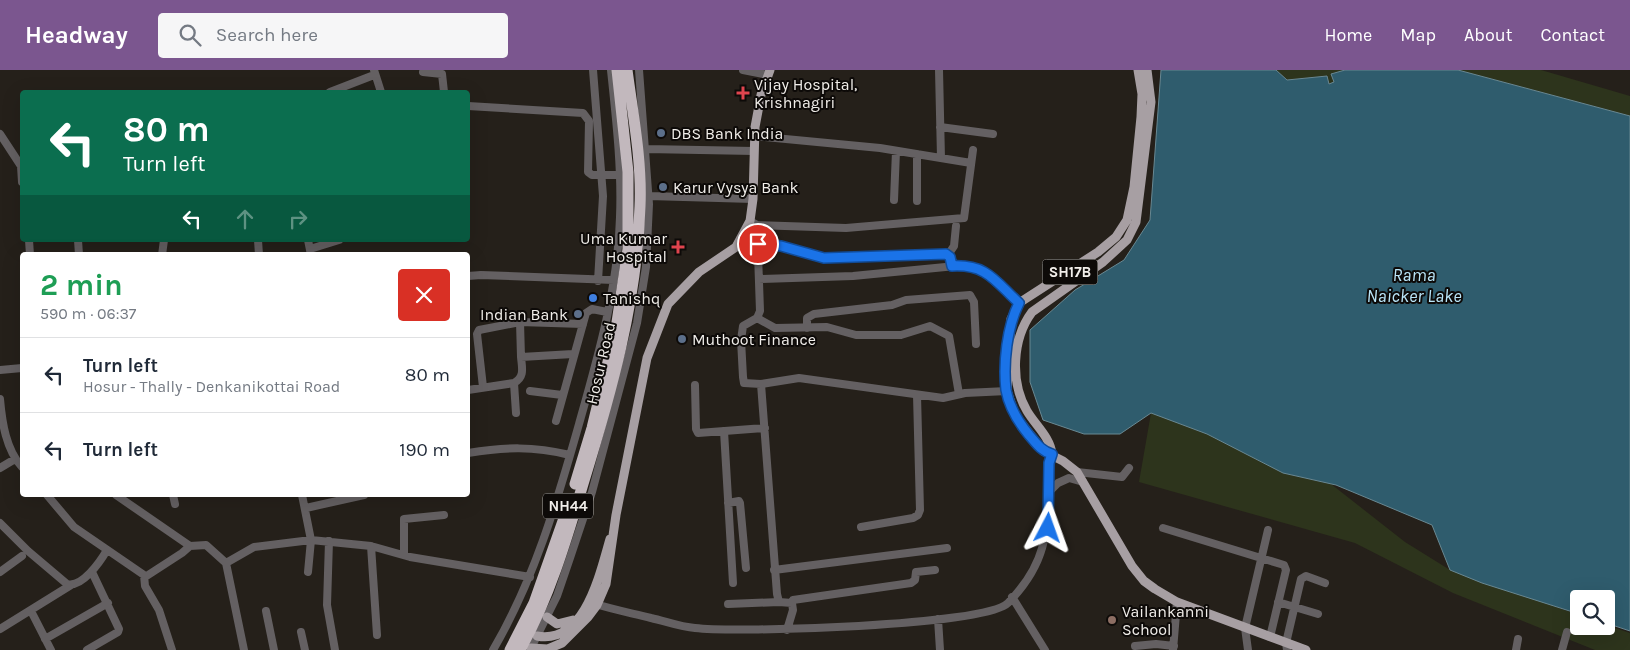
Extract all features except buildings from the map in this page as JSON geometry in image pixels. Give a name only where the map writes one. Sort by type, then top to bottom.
[{"type":"highway","name":"Hosur Road","points":[[527,649],[602,423],[612,403],[626,328],[638,243],[639,175],[625,92],[617,70]]},
{"type":"highway","name":"Hosur Road","points":[[510,650],[534,603],[569,504],[592,428],[613,342],[628,237],[625,92],[627,70]]},
{"type":"highway","points":[[601,340],[613,342]]},
{"type":"main road","name":"SH17B","points":[[1019,303],[1098,252],[1116,237],[1126,220],[1134,187],[1141,117],[1142,94],[1138,70]]},
{"type":"main road","name":"SH17B","points":[[1052,454],[1051,443],[1022,402],[1018,386],[1017,343],[1025,322],[1032,312],[1103,262],[1128,240],[1136,222],[1141,194],[1151,102],[1147,70]]},
{"type":"main road","points":[[537,636],[553,638],[593,603],[606,584],[616,515],[647,358],[668,304],[699,272],[736,246],[754,223],[755,136],[761,95],[769,73]]},
{"type":"main road","points":[[1019,303],[1011,319],[1006,392],[1016,415],[1043,451],[1052,454],[1077,472],[1132,566],[1144,581],[1177,602],[1270,637],[1286,646],[1306,650]]},
{"type":"main road","points":[[527,649],[553,649],[588,617],[593,603]]},
{"type":"main road","points":[[547,616],[557,624],[578,618]]},
{"type":"street","points":[[593,70],[602,175],[603,215],[598,280]]},
{"type":"street","points":[[493,650],[530,577],[554,509],[601,340],[614,280],[620,216],[619,175],[610,70]]},
{"type":"street","points":[[527,649],[537,636],[557,596],[576,539],[641,297],[649,235],[649,196],[639,70]]},
{"type":"street","points":[[743,70],[769,73]]},
{"type":"street","points":[[939,70],[941,158]]},
{"type":"street","points":[[334,90],[374,72],[380,90]]},
{"type":"street","points":[[423,72],[442,74],[444,90]]},
{"type":"street","points":[[594,81],[612,81]]},
{"type":"street","points":[[470,106],[583,113],[589,121],[588,172],[592,175],[619,175]]},
{"type":"street","points":[[940,127],[993,134]]},
{"type":"street","points":[[0,134],[20,163]]},
{"type":"street","points":[[755,136],[896,151],[971,163]]},
{"type":"street","points":[[646,149],[754,151]]},
{"type":"street","points":[[973,150],[964,218],[846,228],[754,223],[758,244],[760,311],[758,318],[743,326],[741,340],[742,377],[744,383],[761,384],[798,378],[943,398],[962,393],[1006,392]]},
{"type":"street","points":[[894,200],[896,151]]},
{"type":"street","points":[[917,154],[917,200]]},
{"type":"street","points":[[649,196],[753,199]]},
{"type":"street","points":[[948,255],[954,246],[956,226]]},
{"type":"street","points":[[311,252],[334,242]]},
{"type":"street","points":[[758,244],[781,246],[824,258],[902,254],[948,255]]},
{"type":"street","points":[[948,255],[952,266]]},
{"type":"street","points":[[760,279],[853,276],[966,265],[984,271],[1019,303]]},
{"type":"street","points":[[470,276],[614,280]]},
{"type":"street","points":[[807,328],[807,318],[814,314],[892,305],[906,300],[970,295],[974,302],[976,344]]},
{"type":"street","points":[[556,421],[574,354],[589,310],[607,312]]},
{"type":"street","points":[[758,318],[775,328],[833,328],[843,333],[856,335],[901,335],[930,326],[950,336],[962,393]]},
{"type":"street","points":[[483,387],[477,334],[479,330],[520,322],[583,324]]},
{"type":"street","points":[[470,390],[514,383],[522,376],[520,322]]},
{"type":"street","points":[[522,357],[574,354]]},
{"type":"street","points":[[0,370],[20,368]]},
{"type":"street","points":[[514,383],[516,413]]},
{"type":"street","points":[[761,384],[774,570],[779,602]]},
{"type":"street","points":[[695,386],[698,433],[765,428]]},
{"type":"street","points":[[530,391],[562,395]]},
{"type":"street","points":[[861,527],[913,518],[918,515],[920,510],[917,395]]},
{"type":"street","points":[[0,399],[2,419],[15,459],[20,465]]},
{"type":"street","points":[[724,431],[733,583]]},
{"type":"street","points":[[470,454],[513,447],[546,449],[570,455]]},
{"type":"street","points":[[593,603],[693,628],[736,632],[938,619],[992,612],[1001,608],[1032,573],[1044,543],[1048,528],[1049,463],[1052,454]]},
{"type":"street","points":[[0,468],[15,459]]},
{"type":"street","points":[[1077,472],[1122,477],[1129,468]]},
{"type":"street","points":[[1050,491],[1058,483],[1069,478],[1083,482]]},
{"type":"street","points":[[49,497],[74,526],[145,577]]},
{"type":"street","points":[[121,497],[190,546]]},
{"type":"street","points":[[173,497],[175,504]]},
{"type":"street","points":[[303,497],[311,540],[308,572]]},
{"type":"street","points":[[306,508],[340,498]]},
{"type":"street","points":[[728,502],[739,501],[740,503],[746,568]]},
{"type":"street","points":[[404,555],[404,519],[444,515]]},
{"type":"street","points":[[0,522],[62,582],[71,585]]},
{"type":"street","points":[[1163,528],[1262,557],[1286,567],[1270,637]]},
{"type":"street","points":[[1248,650],[1245,628],[1268,530]]},
{"type":"street","points":[[226,563],[254,547],[311,540],[371,546],[404,555],[530,577]]},
{"type":"street","points":[[330,542],[327,605],[335,650]]},
{"type":"street","points":[[145,577],[190,546],[206,545],[226,563],[244,650]]},
{"type":"street","points":[[371,546],[377,635]]},
{"type":"street","points":[[774,570],[948,548]]},
{"type":"street","points":[[0,629],[32,611],[92,572],[107,550]]},
{"type":"street","points":[[0,572],[22,556]]},
{"type":"street","points":[[728,604],[792,603],[793,600],[818,595],[911,583],[915,580],[916,572],[934,570]]},
{"type":"street","points":[[87,650],[118,632],[119,625],[92,572]]},
{"type":"street","points":[[1286,646],[1294,606],[1304,576],[1325,583]]},
{"type":"street","points":[[145,577],[145,586],[159,610],[172,650]]},
{"type":"street","points":[[1283,584],[1299,589]]},
{"type":"street","points":[[1012,597],[1045,650]]},
{"type":"street","points":[[1135,646],[1156,644],[1173,648],[1177,602]]},
{"type":"street","points":[[1278,602],[1318,614]]},
{"type":"street","points":[[45,639],[108,603]]},
{"type":"street","points":[[786,630],[793,610],[792,603]]},
{"type":"street","points":[[32,611],[51,650]]},
{"type":"street","points":[[266,611],[274,650]]},
{"type":"street","points":[[938,619],[940,650]]},
{"type":"street","points":[[301,632],[305,650]]},
{"type":"street","points":[[1562,650],[1567,632]]},
{"type":"street","points":[[1516,650],[1518,639]]},
{"type":"green space","points":[[1276,70],[1345,70],[1331,74],[1334,82],[1329,84],[1327,76],[1287,80]]},
{"type":"green space","points":[[1458,70],[1541,70],[1630,96],[1630,116]]},
{"type":"green space","points":[[1151,413],[1207,434],[1283,473],[1331,484],[1405,542],[1450,570],[1570,612],[1570,635],[1615,635],[1615,628],[1630,633],[1630,650],[1595,650],[1453,593],[1355,543],[1139,482]]},
{"type":"water","name":"Rama Naicker Lake","points":[[1161,70],[1276,70],[1287,80],[1327,76],[1329,84],[1334,82],[1331,74],[1345,70],[1458,70],[1630,116],[1630,631],[1615,626],[1615,590],[1570,590],[1570,611],[1482,583],[1450,570],[1432,525],[1336,485],[1283,473],[1207,434],[1151,413],[1120,434],[1084,434],[1043,420],[1030,382],[1030,330],[1075,290],[1124,260],[1150,220]]},
{"type":"place","name":"Vijay Hospital, Krishnagiri","points":[[743,93]]},
{"type":"place","name":"DBS Bank India","points":[[661,133]]},
{"type":"place","name":"Karur Vysya Bank","points":[[663,187]]},
{"type":"place","name":"Uma Kumar Hospital","points":[[678,247]]},
{"type":"place","name":"Tanishq","points":[[593,298]]},
{"type":"place","name":"Indian Bank","points":[[578,314]]},
{"type":"place","name":"Muthoot Finance","points":[[682,339]]},
{"type":"place","name":"Vailankanni School","points":[[1112,620]]},
{"type":"route","points":[[758,244],[781,246],[813,257],[840,259],[902,254],[946,254],[950,257],[952,266],[966,265],[984,271],[1019,303],[1011,319],[1006,392],[1016,415],[1027,432],[1043,451],[1052,454],[1049,463],[1050,500],[1048,528]]}]
